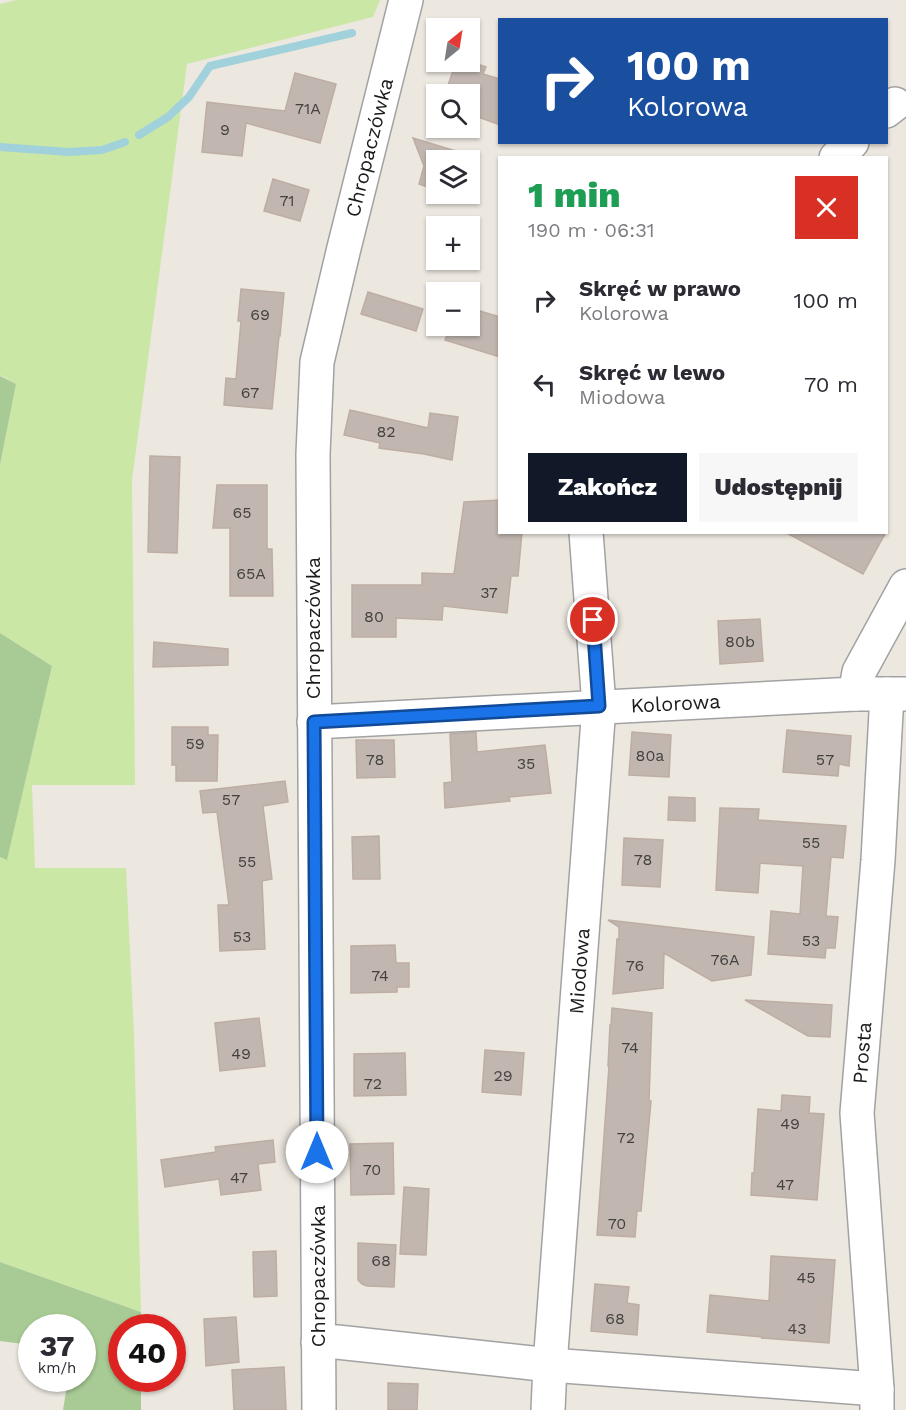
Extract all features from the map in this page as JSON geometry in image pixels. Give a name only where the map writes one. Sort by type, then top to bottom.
[{"type":"street","name":"Chropaczówka","points":[[319,1410],[313,454],[317,362],[342,252],[406,0]]},
{"type":"street","points":[[838,156],[850,144]]},
{"type":"street","name":"Miodowa","points":[[548,1410],[599,706],[586,534]]},
{"type":"street","points":[[883,694],[859,672],[906,586]]},
{"type":"street","name":"Kolorowa","points":[[314,722],[599,706],[883,694]]},
{"type":"street","name":"Prosta","points":[[877,1399],[857,1113],[878,860],[883,694]]},
{"type":"street","points":[[318,1342],[337,1342],[877,1399]]},
{"type":"green space","points":[[17,0],[380,0],[373,17],[187,64],[132,480],[135,785],[32,785],[35,868],[126,868],[134,1035],[141,1312],[0,1262],[0,857],[7,859],[52,666],[0,633],[0,465],[16,384],[0,375],[0,4]]},
{"type":"green space","points":[[0,376],[16,384],[0,465]]},
{"type":"green space","points":[[0,633],[52,666],[7,860],[0,857]]},
{"type":"green space","points":[[0,1262],[141,1312],[141,1314],[108,1314],[108,1392],[141,1392],[141,1410],[63,1410],[66,1392],[96,1392],[96,1314],[18,1314],[18,1343],[0,1341]]},
{"type":"building","points":[[480,65],[486,67],[483,74],[498,78],[498,124],[480,118],[480,84],[448,84],[453,72],[480,72]]},
{"type":"building","points":[[295,73],[336,84],[320,143],[246,123],[242,156],[202,152],[207,102],[285,111]]},
{"type":"building","points":[[413,138],[453,150],[426,150],[426,186],[419,184],[424,166]]},
{"type":"building","points":[[273,179],[309,190],[300,221],[264,211]]},
{"type":"building","points":[[241,289],[284,293],[272,409],[224,405],[226,378],[236,379]]},
{"type":"building","points":[[368,292],[423,309],[416,331],[361,314]]},
{"type":"building","points":[[480,311],[498,316],[498,356],[445,340],[447,336],[480,336]]},
{"type":"building","points":[[350,410],[428,428],[430,413],[458,417],[452,460],[379,448],[380,443],[344,435]]},
{"type":"building","points":[[150,456],[180,457],[177,553],[148,552]]},
{"type":"building","points":[[217,485],[267,485],[267,549],[272,549],[273,596],[230,596],[230,528],[213,528]]},
{"type":"building","points":[[498,500],[498,534],[522,534],[518,576],[511,576],[507,613],[443,606],[442,620],[396,618],[396,637],[352,637],[352,585],[422,585],[422,573],[454,574],[464,502]]},
{"type":"building","points":[[789,534],[885,534],[863,574]]},
{"type":"building","points":[[760,619],[763,661],[720,664],[718,621]]},
{"type":"building","points":[[154,642],[228,649],[228,665],[153,667]]},
{"type":"building","points":[[172,727],[208,727],[208,735],[218,735],[217,781],[176,781],[176,765],[172,765]]},
{"type":"building","points":[[787,730],[851,736],[849,766],[839,764],[838,776],[783,772]]},
{"type":"building","points":[[476,732],[477,752],[545,745],[551,793],[509,797],[510,801],[445,808],[444,783],[452,782],[450,734]]},
{"type":"building","points":[[632,732],[671,735],[669,777],[629,775]]},
{"type":"building","points":[[356,740],[394,740],[395,777],[357,778]]},
{"type":"building","points":[[285,781],[288,802],[263,806],[272,879],[262,881],[265,949],[220,951],[218,905],[229,905],[217,812],[203,813],[200,791]]},
{"type":"building","points":[[669,797],[695,798],[695,821],[668,820]]},
{"type":"building","points":[[720,808],[759,809],[758,820],[846,826],[843,858],[831,857],[826,916],[838,917],[835,948],[826,948],[825,958],[768,954],[771,911],[800,914],[803,866],[760,863],[758,893],[716,890]]},
{"type":"building","points":[[379,836],[380,879],[353,879],[352,837]]},
{"type":"building","points":[[624,838],[663,840],[660,887],[622,885]]},
{"type":"building","points":[[608,920],[754,937],[751,975],[712,981],[664,953],[663,988],[613,994],[619,927]]},
{"type":"building","points":[[395,945],[396,963],[409,963],[409,987],[397,987],[397,992],[351,993],[351,946]]},
{"type":"building","points":[[745,1000],[832,1005],[830,1037],[808,1036]]},
{"type":"building","points":[[612,1008],[652,1013],[649,1101],[651,1101],[641,1211],[637,1211],[635,1237],[597,1235]]},
{"type":"building","points":[[259,1018],[265,1066],[220,1071],[215,1023]]},
{"type":"building","points":[[485,1050],[524,1053],[521,1095],[482,1092]]},
{"type":"building","points":[[405,1053],[406,1095],[354,1096],[354,1054]]},
{"type":"building","points":[[782,1095],[810,1097],[809,1113],[824,1114],[817,1200],[751,1195],[758,1109],[781,1111]]},
{"type":"building","points":[[273,1140],[275,1162],[258,1164],[261,1190],[221,1195],[219,1179],[165,1187],[161,1160],[216,1152],[215,1147]]},
{"type":"building","points":[[393,1143],[394,1194],[351,1195],[350,1144]]},
{"type":"building","points":[[404,1187],[429,1189],[426,1255],[400,1254]]},
{"type":"building","points":[[358,1243],[396,1245],[394,1287],[367,1286],[358,1280]]},
{"type":"building","points":[[276,1251],[277,1296],[254,1297],[253,1252]]},
{"type":"building","points":[[771,1256],[835,1260],[829,1343],[707,1332],[710,1295],[769,1301]]},
{"type":"building","points":[[595,1284],[629,1287],[627,1303],[639,1305],[637,1335],[591,1331]]},
{"type":"building","points":[[236,1317],[239,1362],[206,1366],[204,1319]]},
{"type":"building","points":[[284,1367],[286,1410],[234,1410],[232,1370]]},
{"type":"building","points":[[388,1383],[418,1384],[417,1410],[388,1410]]},
{"type":"waterway","points":[[139,135],[168,117],[189,97],[210,66],[352,33]]},
{"type":"waterway","points":[[0,147],[69,152],[102,150],[125,142]]},
{"type":"route","points":[[317,1152],[314,722],[599,706],[593,620]]}]
